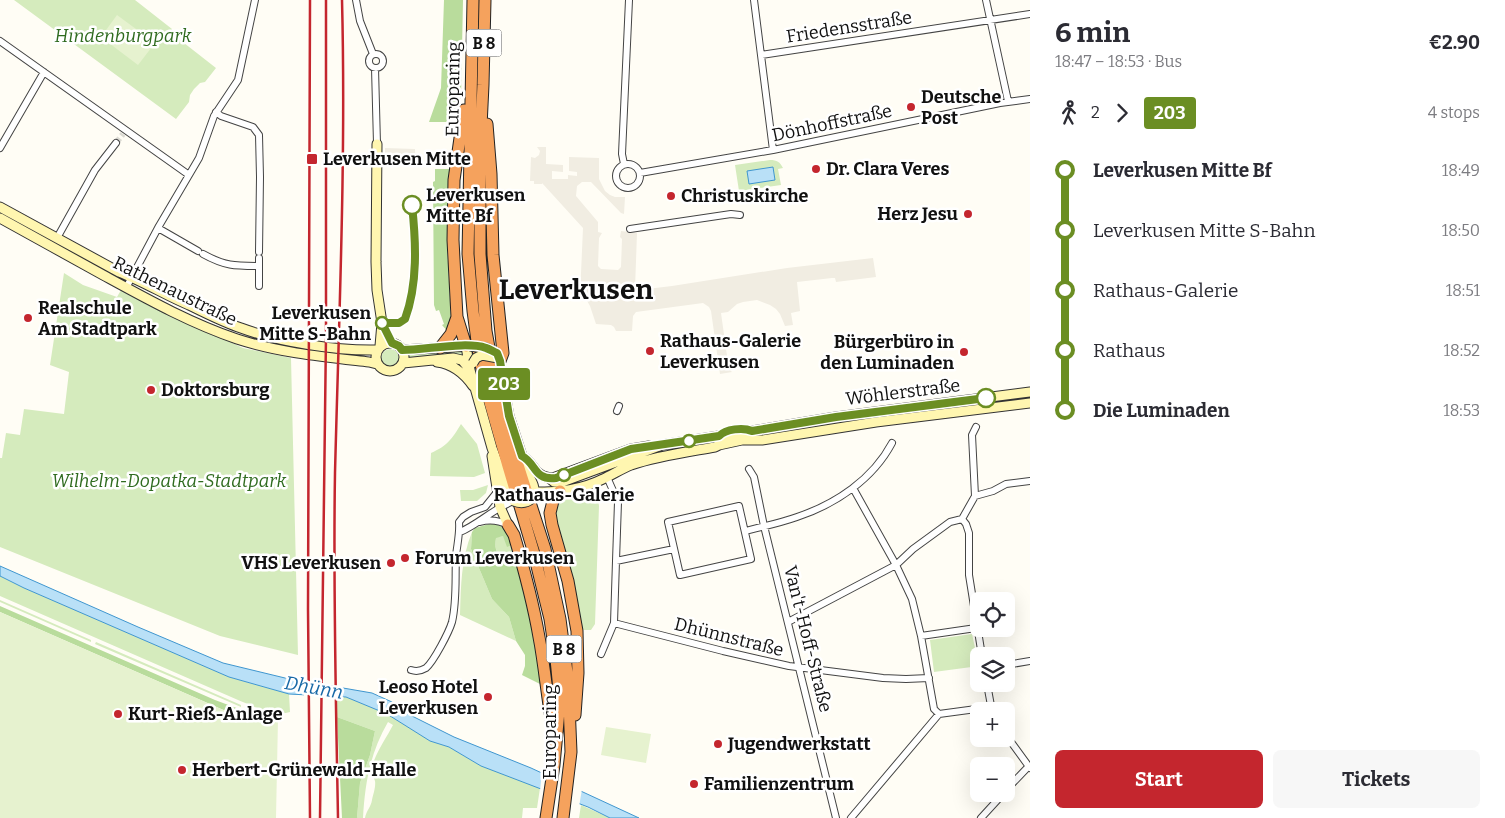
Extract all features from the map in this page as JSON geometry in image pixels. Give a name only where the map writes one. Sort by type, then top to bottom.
[{"type":"highway","name":"Europaring","points":[[473,0],[468,254],[475,333],[489,399],[533,550],[550,619],[560,700],[547,813]]},
{"type":"highway","name":"Europaring","points":[[485,0],[480,147],[480,254],[486,331],[498,397],[545,549],[558,610],[568,680],[571,752],[563,816]]},
{"type":"highway","points":[[468,346],[457,317],[453,240],[454,180],[471,56]]},
{"type":"highway","points":[[483,85],[491,174],[493,254],[503,353],[498,358]]},
{"type":"highway","points":[[440,348],[451,334],[457,317]]},
{"type":"highway","points":[[560,491],[551,506],[550,513],[568,580],[577,631],[577,699],[571,752]]},
{"type":"highway","points":[[535,498],[552,525]]},
{"type":"highway","points":[[514,507],[511,530],[525,573],[536,620],[555,741]]},
{"type":"main road","points":[[377,144],[376,262],[377,290],[382,323],[378,348],[375,354],[377,364],[385,371],[390,372],[400,368],[403,364],[404,354],[399,346],[392,343],[384,344],[378,348]]},
{"type":"main road","name":"Rathenaustraße","points":[[0,207],[119,272],[131,276],[188,305],[249,331],[272,338],[353,351],[378,348]]},
{"type":"main road","name":"Rathenaustraße","points":[[0,218],[126,288],[199,324],[239,340],[285,351],[377,364]]},
{"type":"main road","points":[[382,323],[392,343]]},
{"type":"main road","points":[[402,350],[468,346],[486,348],[498,358],[509,416],[522,456],[521,460],[532,484],[535,498],[519,503],[514,507],[492,448],[476,390],[468,346]]},
{"type":"main road","points":[[471,367],[476,358],[482,355],[498,358]]},
{"type":"main road","points":[[403,364],[453,358],[462,360],[471,367]]},
{"type":"main road","points":[[431,360],[450,365],[462,372],[476,390]]},
{"type":"main road","name":"Wöhlerstraße","points":[[549,478],[554,482],[562,482],[662,445],[719,436],[722,433],[743,429],[752,431],[836,417],[1030,392]]},
{"type":"main road","name":"Wöhlerstraße","points":[[535,498],[580,488],[632,464],[657,458],[715,447],[719,449],[743,447],[762,440],[836,427],[1028,404]]},
{"type":"main road","points":[[522,456],[527,458],[530,465],[541,477],[556,478],[639,447],[662,445]]},
{"type":"main road","points":[[492,448],[496,492],[500,507],[511,530]]},
{"type":"main road","points":[[560,491],[600,474],[607,469],[614,455]]},
{"type":"street","points":[[126,288],[202,152],[216,112],[238,80],[255,0]]},
{"type":"street","points":[[356,0],[360,21],[373,54],[378,55],[382,59],[380,66],[375,68],[377,144]]},
{"type":"street","points":[[624,164],[622,154],[629,0]]},
{"type":"street","points":[[754,0],[773,150]]},
{"type":"street","points":[[986,0],[1008,101]]},
{"type":"street","name":"Friedensstraße","points":[[761,55],[1030,14]]},
{"type":"street","points":[[0,42],[44,72],[124,132],[189,175]]},
{"type":"street","points":[[0,148],[44,72]]},
{"type":"street","name":"Dönhoffstraße","points":[[640,173],[773,150],[1008,101],[1030,99]]},
{"type":"street","points":[[216,112],[221,116],[253,127],[260,135],[259,286]]},
{"type":"street","points":[[57,238],[95,170],[116,143]]},
{"type":"street","points":[[624,164],[635,166],[640,173],[639,180],[634,186],[623,186],[616,177],[618,169],[624,164]]},
{"type":"street","points":[[630,229],[731,214],[740,215]]},
{"type":"street","points":[[158,228],[223,264],[258,266]]},
{"type":"street","points":[[788,622],[896,565],[913,549],[950,522],[962,519],[975,496],[972,435],[976,427]]},
{"type":"street","points":[[745,531],[798,517],[829,504],[872,472],[892,443]]},
{"type":"street","name":"Van't-Hoff-Straße","points":[[749,469],[754,477],[764,526],[836,818]]},
{"type":"street","points":[[601,654],[614,623],[618,502],[607,477]]},
{"type":"street","points":[[975,496],[993,492],[1006,484],[1030,481]]},
{"type":"street","points":[[853,488],[912,598],[934,709],[939,714]]},
{"type":"street","points":[[411,670],[420,671],[429,665],[447,636],[451,625],[457,543],[460,532],[459,522],[472,512],[485,507],[496,492]]},
{"type":"street","points":[[739,506],[745,531],[751,559],[680,575],[668,522],[739,506]]},
{"type":"street","points":[[460,532],[500,507],[514,507]]},
{"type":"street","points":[[962,519],[966,524],[969,534],[969,575],[971,592]]},
{"type":"street","points":[[476,523],[493,520],[502,522],[511,530]]},
{"type":"street","points":[[616,561],[674,549]]},
{"type":"street","name":"Dhünnstraße","points":[[614,623],[799,668],[882,678],[929,678]]},
{"type":"street","points":[[921,636],[970,629]]},
{"type":"street","points":[[1015,664],[1030,661]]},
{"type":"street","points":[[851,818],[939,714],[970,711]]},
{"type":"street","points":[[1014,747],[1029,768],[1015,781]]},
{"type":"street","points":[[980,818],[995,802]]},
{"type":"green space","name":"Hindenburgpark","points":[[14,0],[135,0],[172,29],[170,32],[216,68],[205,82],[200,83],[194,89],[190,95],[189,102],[176,119]]},
{"type":"green space","points":[[444,0],[463,0],[461,98],[457,116],[452,122],[429,122],[441,88]]},
{"type":"green space","points":[[117,15],[155,43],[138,65],[101,37]]},
{"type":"green space","points":[[775,160],[783,168],[778,169],[781,185],[739,191],[735,165]]},
{"type":"green space","points":[[435,169],[450,169],[447,245],[451,319],[448,332],[442,325],[444,324],[439,310],[436,311],[434,305],[433,182],[435,181]]},
{"type":"green space","name":"Wilhelm-Dopatka-Stadtpark","points":[[64,273],[83,285],[117,297],[121,290],[243,348],[291,358],[298,655],[220,636],[0,547],[0,458],[2,458],[6,433],[20,435],[24,409],[64,414],[69,372],[50,365]]},
{"type":"green space","points":[[463,348],[466,357],[409,358],[408,354]]},
{"type":"green space","points":[[386,349],[394,349],[399,354],[397,365],[386,367],[381,362],[381,354]]},
{"type":"green space","points":[[461,424],[477,444],[485,473],[474,477],[430,476],[431,453],[449,442]]},
{"type":"green space","points":[[488,485],[486,493],[477,501],[461,501],[460,490],[473,490]]},
{"type":"green space","points":[[591,487],[595,491],[599,506],[595,624],[591,630],[584,630],[581,628],[555,513],[561,502],[569,495]]},
{"type":"green space","points":[[489,524],[502,527],[512,545],[507,547],[503,536],[496,538],[497,552],[505,563],[514,551],[525,594],[542,685],[522,675],[525,666],[525,655],[516,641],[509,617],[492,599],[471,549],[472,532],[475,528]]},
{"type":"green space","points":[[472,532],[471,549],[492,599],[509,617],[516,641],[460,615],[464,562]]},
{"type":"green space","points":[[503,536],[512,545],[514,551],[505,563],[498,554],[495,545],[496,537]]},
{"type":"green space","points":[[0,576],[229,677],[289,694],[290,712],[270,712],[250,705],[0,596]]},
{"type":"green space","points":[[0,600],[91,640],[91,642],[0,602]]},
{"type":"green space","points":[[0,606],[215,700],[261,717],[243,716],[228,712],[0,612]]},
{"type":"green space","name":"Kurt-Rieß-Anlage","points":[[0,612],[228,712],[243,716],[278,719],[276,818],[0,818]]},
{"type":"green space","points":[[970,634],[970,637],[973,637],[975,647],[970,647],[970,667],[934,672],[930,640]]},
{"type":"green space","points":[[96,642],[241,705],[241,707],[95,644]]},
{"type":"green space","points":[[337,696],[346,697],[387,714],[430,741],[449,747],[481,766],[540,788],[537,808],[523,808],[522,818],[365,818],[375,788],[372,773],[373,765],[393,725],[388,722],[377,745],[370,768],[363,818],[357,818],[360,783],[370,755],[375,731],[337,717]]},
{"type":"green space","points":[[337,717],[375,731],[370,755],[360,783],[357,818],[342,818]]},
{"type":"green space","points":[[606,727],[651,734],[646,763],[601,755]]},
{"type":"green space","points":[[581,805],[610,818],[579,818]]},
{"type":"shaded area","points":[[537,147],[546,147],[546,164],[563,165],[563,172],[552,171],[552,179],[568,179],[568,175],[577,176],[577,172],[569,171],[569,157],[599,158],[599,179],[605,191],[610,195],[625,197],[624,214],[591,182],[582,182],[577,186],[576,196],[598,222],[598,232],[602,233],[599,238],[598,266],[601,269],[618,270],[621,267],[621,231],[637,233],[635,289],[672,286],[787,268],[873,258],[876,277],[836,282],[835,278],[832,278],[797,282],[800,311],[791,313],[793,325],[785,326],[776,309],[757,300],[737,304],[728,312],[721,313],[728,363],[733,365],[729,369],[732,372],[720,374],[711,311],[703,303],[636,312],[633,316],[632,331],[616,331],[611,325],[596,324],[586,299],[580,296],[583,228],[542,183],[534,184],[534,181],[530,181],[531,157],[535,158],[539,155],[540,151]]},
{"type":"shaded area","points":[[385,148],[415,149],[415,162],[385,162]]},
{"type":"water","points":[[773,167],[775,180],[749,184],[747,171]]},
{"type":"water","name":"Dhünn","points":[[0,566],[223,663],[285,678],[372,693],[392,702],[406,713],[454,737],[531,768],[639,818],[610,818],[588,807],[481,766],[449,747],[430,741],[387,714],[346,697],[289,694],[229,677],[24,588],[0,576]]},
{"type":"pier","points":[[304,678],[323,682],[324,698],[304,697]]},
{"type":"pier","points":[[542,771],[582,789],[579,807],[540,791]]},
{"type":"tunnel","points":[[116,143],[123,134]]},
{"type":"railway","points":[[310,0],[308,609],[310,818]]},
{"type":"railway","points":[[320,818],[326,335],[326,0]]},
{"type":"railway","points":[[338,818],[334,516],[343,177],[342,0]]},
{"type":"bus line","name":"203","points":[[412,205],[414,261],[411,301],[405,319],[399,323],[382,323],[392,343],[399,346],[402,350],[466,346],[486,348],[497,353],[509,416],[522,456],[527,458],[530,465],[541,477],[556,478],[639,447],[719,436],[729,431],[743,429],[752,431],[836,417],[986,398]]},
{"type":"place","name":"Deutsche Post","points":[[911,107]]},
{"type":"place","name":"Leverkusen Mitte","points":[[312,159]]},
{"type":"place","name":"Dr. Clara Veres","points":[[816,169]]},
{"type":"place","name":"Christuskirche","points":[[671,196]]},
{"type":"place","name":"Leverkusen Mitte Bf","points":[[412,205]]},
{"type":"place","name":"Herz Jesu","points":[[968,214]]},
{"type":"place","name":"Realschule Am Stadtpark","points":[[28,318]]},
{"type":"place","name":"Leverkusen Mitte S-Bahn","points":[[382,323]]},
{"type":"place","name":"Rathaus-Galerie Leverkusen","points":[[650,351]]},
{"type":"place","name":"Bürgerbüro in den Luminaden","points":[[964,352]]},
{"type":"place","name":"Doktorsburg","points":[[151,390]]},
{"type":"place","name":"Rathaus-Galerie","points":[[564,475]]},
{"type":"place","name":"Forum Leverkusen","points":[[405,558]]},
{"type":"place","name":"VHS Leverkusen","points":[[391,563]]},
{"type":"place","name":"Leoso Hotel Leverkusen","points":[[488,697]]},
{"type":"place","name":"Kurt-Rieß-Anlage","points":[[118,714]]},
{"type":"place","name":"Jugendwerkstatt","points":[[718,744]]},
{"type":"place","name":"Herbert-Grünewald-Halle","points":[[182,770]]},
{"type":"place","name":"Familienzentrum","points":[[694,784]]},
{"type":"district","name":"Leverkusen","points":[[576,289]]}]
